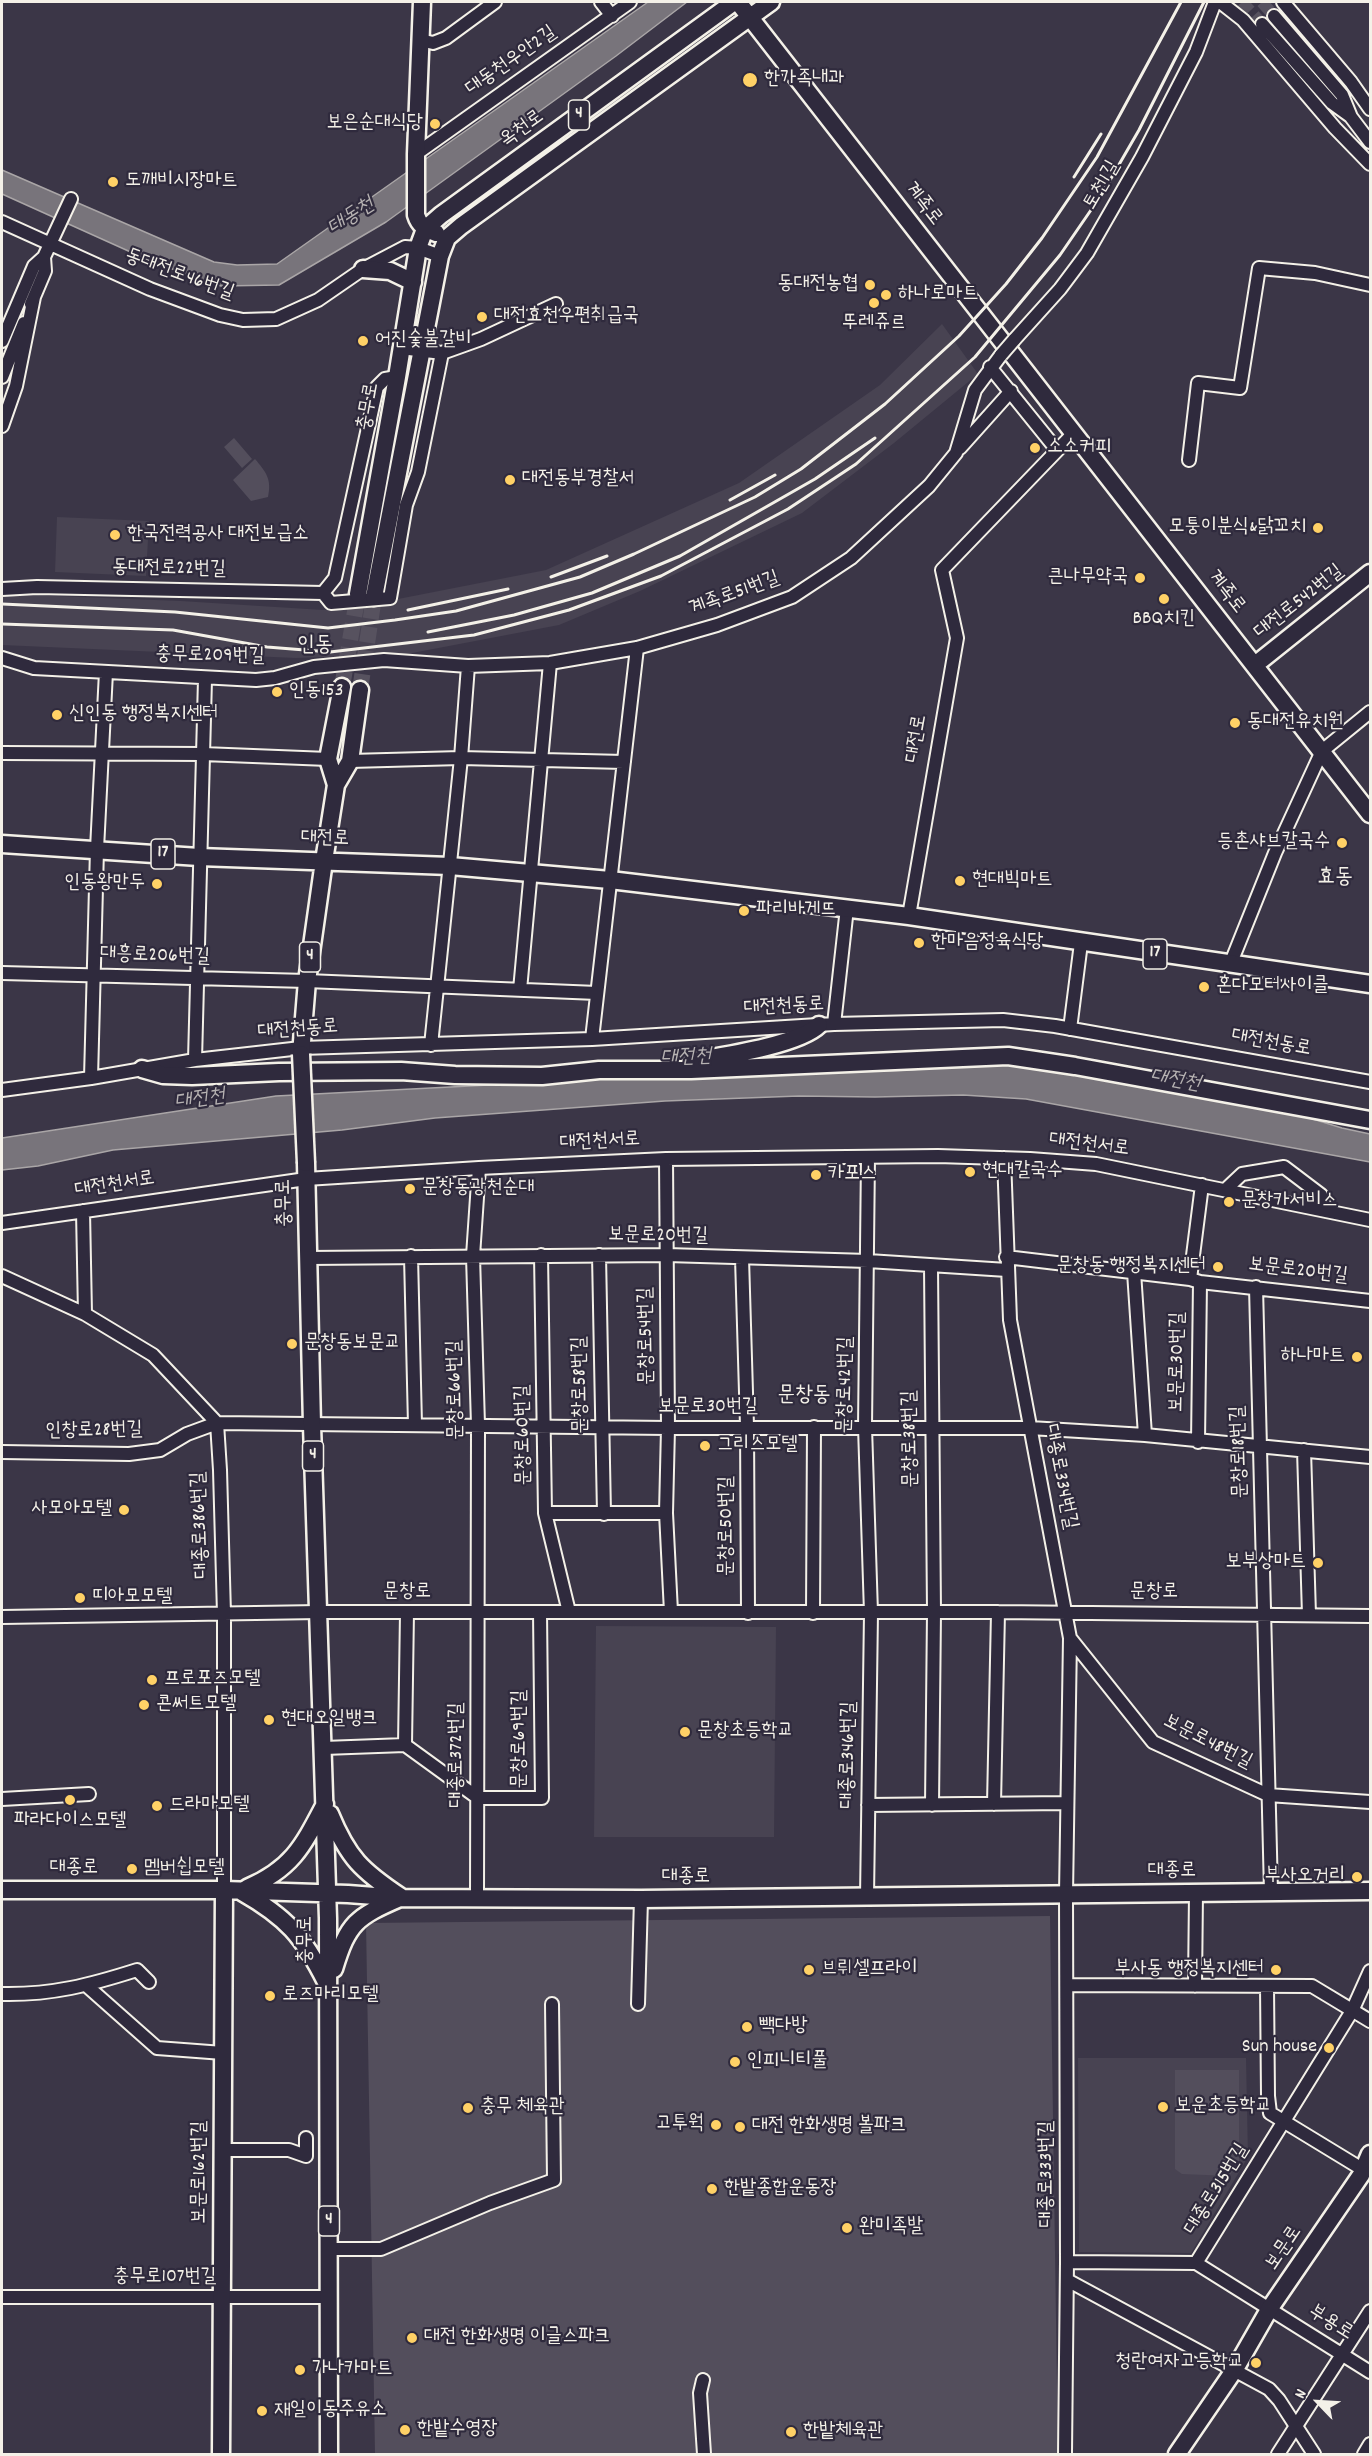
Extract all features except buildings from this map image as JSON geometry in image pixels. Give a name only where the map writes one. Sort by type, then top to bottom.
[{"type":"main road","points":[[422,2],[416,208],[418,221],[425,229],[447,238],[771,2]]},
{"type":"main road","name":"계족로","points":[[736,2],[1371,814]]},
{"type":"main road","name":"옥천로","points":[[425,229],[441,215],[736,2]]},
{"type":"main road","name":"충무로","points":[[425,229],[418,248],[401,348],[366,595],[423,351],[440,256],[447,238]]},
{"type":"main road","points":[[363,269],[390,272],[413,282]]},
{"type":"main road","name":"대전로542번길","points":[[1255,665],[1371,573]]},
{"type":"main road","name":"충무로","points":[[336,784],[328,759],[342,687]]},
{"type":"main road","name":"충무로","points":[[329,2454],[328,1893],[301,1051],[307,981],[336,784],[350,761],[360,690]]},
{"type":"main road","name":"대전로","points":[[2,844],[199,857],[450,866],[610,880],[909,916],[1371,984]]},
{"type":"main road","points":[[645,1071],[745,1052],[803,1036],[826,1025]]},
{"type":"main road","points":[[142,1069],[163,1075],[192,1076],[279,1072],[401,1071],[455,1075],[531,1076],[599,1070],[645,1071],[1008,1056],[1371,1120]]},
{"type":"main road","points":[[1341,1115],[1371,1107]]},
{"type":"main road","points":[[241,1891],[266,1880],[285,1867],[303,1844],[325,1804]]},
{"type":"main road","points":[[325,1804],[341,1841],[354,1861],[401,1898],[366,1915],[354,1924],[343,1939],[329,1988]]},
{"type":"main road","name":"대종로","points":[[2,1890],[224,1890],[401,1898],[641,1899],[1371,1891]]},
{"type":"main road","name":"보문로162번길","points":[[221,2454],[224,1890]]},
{"type":"main road","points":[[241,1891],[268,1907],[292,1927],[315,1960],[329,1988]]},
{"type":"main road","name":"보문로","points":[[1180,2453],[1235,2369],[1269,2308],[1366,2170]]},
{"type":"street","points":[[420,40],[433,44],[446,38],[495,2]]},
{"type":"street","points":[[601,2],[612,16]]},
{"type":"street","name":"대동천우안2길","points":[[416,154],[630,2]]},
{"type":"street","name":"토천1길","points":[[990,367],[1060,289],[1087,253],[1143,157],[1196,52],[1215,2]]},
{"type":"street","points":[[1220,2],[1243,21],[1335,128],[1371,164]]},
{"type":"street","points":[[1282,2],[1351,82],[1371,109]]},
{"type":"street","points":[[1274,16],[1342,95],[1351,117],[1371,142]]},
{"type":"street","points":[[1262,24],[1332,104],[1351,117]]},
{"type":"street","points":[[2,377],[45,271],[50,246],[71,199]]},
{"type":"street","name":"동대전로46번길","points":[[2,222],[50,246],[150,289],[220,315],[243,320],[276,319],[318,300],[395,250],[405,247],[418,248]]},
{"type":"street","points":[[2,341],[34,266],[50,246]]},
{"type":"street","points":[[418,248],[440,256]]},
{"type":"street","points":[[1189,460],[1198,383],[1240,388],[1259,268],[1315,273],[1371,285]]},
{"type":"street","points":[[2,325],[20,295]]},
{"type":"street","points":[[2,426],[16,386],[34,297]]},
{"type":"street","points":[[401,348],[442,353],[481,339],[556,304]]},
{"type":"street","points":[[397,377],[385,380],[377,387],[335,578],[323,593],[331,603],[390,598],[406,505],[418,472],[442,353]]},
{"type":"street","points":[[990,367],[1057,450],[1074,433]]},
{"type":"street","name":"계족로51번길","points":[[384,660],[468,666],[550,663],[637,648],[717,625],[792,597],[851,558],[929,486],[956,453],[975,390],[990,367]]},
{"type":"street","points":[[956,453],[1011,391]]},
{"type":"street","name":"대전로","points":[[909,916],[957,638],[942,570],[1057,450]]},
{"type":"street","name":"동대전로22번길","points":[[2,589],[37,587],[323,593]]},
{"type":"street","points":[[592,1039],[637,648]]},
{"type":"street","name":"충무로209번길","points":[[2,658],[34,668],[256,680],[275,678],[314,667],[384,660]]},
{"type":"street","points":[[520,990],[550,663]]},
{"type":"street","points":[[431,1045],[461,758],[468,666]]},
{"type":"street","points":[[91,1078],[97,849],[106,672]]},
{"type":"street","points":[[195,1060],[205,679]]},
{"type":"street","points":[[1230,965],[1275,853],[1322,751],[1371,712]]},
{"type":"street","points":[[2,753],[203,754],[328,759]]},
{"type":"street","points":[[350,761],[461,758],[624,762]]},
{"type":"street","points":[[826,1025],[847,908]]},
{"type":"street","points":[[1070,1029],[1081,943]]},
{"type":"street","name":"대흥로206번길","points":[[2,973],[307,981]]},
{"type":"street","points":[[307,981],[597,993]]},
{"type":"street","name":"대전천동로","points":[[2,1090],[91,1078],[195,1060],[301,1051],[592,1039],[826,1025],[1003,1020],[1070,1029],[1371,1082]]},
{"type":"street","name":"대전천서로","points":[[2,1222],[83,1211],[306,1171],[479,1168],[666,1159],[938,1155],[1096,1164],[1371,1220]]},
{"type":"street","name":"문창로42번길","points":[[868,1157],[865,1426],[872,1613]]},
{"type":"street","name":"대종로334번길","points":[[1004,1158],[1006,1264],[1010,1320],[1070,1638],[1066,1894]]},
{"type":"street","name":"문창로54번길","points":[[666,1159],[668,1428],[666,1513],[671,1612]]},
{"type":"street","points":[[1225,1190],[1242,1174],[1285,1162],[1320,1196],[1326,1211]]},
{"type":"street","name":"문창로66번길","points":[[476,1612],[478,1425],[473,1257],[479,1168]]},
{"type":"street","points":[[1195,1281],[1202,1185]]},
{"type":"street","points":[[83,1211],[85,1314]]},
{"type":"street","name":"문창로60번길","points":[[541,1255],[545,1513],[569,1612]]},
{"type":"street","name":"문창로58번길","points":[[600,1255],[604,1514]]},
{"type":"street","name":"보문로20번길","points":[[308,1258],[666,1255],[868,1261],[931,1266],[1006,1264],[1134,1272],[1371,1300]]},
{"type":"street","points":[[411,1256],[415,1425]]},
{"type":"street","name":"문창로50번길","points":[[742,1258],[747,1426],[748,1613]]},
{"type":"street","name":"문창로38번길","points":[[931,1266],[934,1612]]},
{"type":"street","name":"보문로30번길","points":[[1134,1272],[1145,1435]]},
{"type":"street","points":[[2,1276],[85,1314],[153,1355],[217,1423],[312,1425]]},
{"type":"street","name":"보문로30번길","points":[[1195,1281],[1198,1442]]},
{"type":"street","name":"문창로18번길","points":[[1256,1287],[1271,1892]]},
{"type":"street","name":"인창로28번길","points":[[2,1452],[129,1454],[160,1450],[187,1434],[217,1423]]},
{"type":"street","name":"대종로386번길","points":[[217,1423],[224,1614],[224,1890]]},
{"type":"street","name":"보문로30번길","points":[[312,1425],[1030,1428],[1145,1435],[1198,1442],[1261,1445],[1371,1456]]},
{"type":"street","points":[[813,1613],[814,1427]]},
{"type":"street","points":[[1304,1450],[1309,1615]]},
{"type":"street","points":[[545,1513],[666,1513]]},
{"type":"street","name":"문창로","points":[[2,1617],[319,1612],[1065,1612],[1371,1616]]},
{"type":"street","points":[[405,1745],[407,1612]]},
{"type":"street","name":"대종로372번길","points":[[476,1612],[477,1898]]},
{"type":"street","name":"문창로69번길","points":[[478,1798],[542,1798],[540,1612]]},
{"type":"street","points":[[932,1804],[934,1612]]},
{"type":"street","points":[[994,1804],[998,1612]]},
{"type":"street","name":"대종로346번길","points":[[867,1897],[872,1613]]},
{"type":"street","name":"보문로48번길","points":[[1070,1638],[1153,1742],[1268,1795],[1371,1802]]},
{"type":"street","points":[[324,1749],[405,1745],[478,1798]]},
{"type":"street","points":[[2,1799],[89,1794]]},
{"type":"street","points":[[868,1805],[1067,1803]]},
{"type":"street","points":[[1195,1986],[1196,1893]]},
{"type":"street","name":"대종로333번길","points":[[1065,2454],[1066,1894]]},
{"type":"street","points":[[638,2004],[641,1899]]},
{"type":"street","points":[[2,1994],[30,1994],[87,1986],[137,1970],[149,1982]]},
{"type":"street","name":"대종로315번길","points":[[1067,2262],[1196,2263],[1352,2011],[1371,1971]]},
{"type":"street","points":[[1067,1985],[1312,1986],[1371,2021]]},
{"type":"street","points":[[87,1986],[158,2048],[223,2053]]},
{"type":"street","points":[[1267,1986],[1270,2113],[1366,2170]]},
{"type":"street","points":[[329,2249],[381,2249],[490,2203],[554,2180],[552,2004]]},
{"type":"street","points":[[222,2150],[289,2150],[306,2156],[306,2138]]},
{"type":"street","name":"부용로","points":[[1196,2263],[1371,2372]]},
{"type":"street","points":[[1066,2280],[1269,2389],[1279,2400],[1295,2428],[1314,2454]]},
{"type":"street","name":"충무로107번길","points":[[2,2297],[329,2297]]},
{"type":"street","points":[[1278,2454],[1371,2311]]},
{"type":"street","points":[[703,2380],[700,2393],[704,2454]]},
{"type":"street","points":[[1364,2454],[1371,2444]]},
{"type":"shaded area","points":[[942,324],[978,374],[894,443],[802,513],[640,591],[559,625],[407,654],[296,658],[2,645],[2,594],[181,601],[323,610],[393,600],[546,570],[739,483],[880,385]]},
{"type":"shaded area","points":[[234,438],[252,459],[242,468],[224,447]]},
{"type":"shaded area","points":[[255,459],[267,476],[269,491],[268,497],[251,501],[233,480]]},
{"type":"shaded area","points":[[57,517],[149,521],[146,576],[55,572]]},
{"type":"shaded area","name":"문창초등학교","points":[[596,1626],[776,1627],[774,1837],[594,1837]]},
{"type":"shaded area","name":"한밭종합운동장","points":[[1050,1916],[1058,2454],[375,2454],[366,1923]]},
{"type":"shaded area","name":"보운초등학교","points":[[1078,2058],[1246,2058],[1248,2157],[1191,2253],[1079,2252]]},
{"type":"shaded area","points":[[1175,2070],[1239,2070],[1239,2163],[1229,2176],[1182,2174],[1175,2169]]},
{"type":"water","name":"대동천","points":[[648,2],[687,2],[386,222],[279,285],[221,286],[155,263],[2,194],[2,170],[214,262],[237,265],[277,264]]},
{"type":"water","name":"대전천","points":[[951,1065],[1018,1065],[1290,1112],[1370,1134],[1370,1162],[1026,1099],[963,1095],[799,1096],[665,1101],[435,1118],[342,1130],[113,1150],[38,1166],[2,1170],[2,1138],[276,1096],[605,1079],[912,1070]]},
{"type":"tunnel","points":[[1242,2],[1262,24]]},
{"type":"tunnel","points":[[1262,2],[1274,16]]},
{"type":"tunnel","points":[[342,687],[358,594]]},
{"type":"tunnel","points":[[360,690],[374,597]]},
{"type":"railway","points":[[2,604],[175,612],[328,628],[395,620],[456,611],[580,577],[755,497],[801,469],[885,404],[959,336],[1006,284],[1042,238],[1097,157],[1181,2]]},
{"type":"railway","points":[[2,624],[173,630],[267,647],[330,652],[474,635],[569,610],[661,576],[788,509],[856,464],[975,357],[1060,255],[1102,194],[1139,130],[1204,2]]},
{"type":"railway","points":[[1074,177],[1101,134]]},
{"type":"railway","points":[[428,632],[514,615],[592,593],[680,556],[815,479],[875,438]]},
{"type":"railway","points":[[730,500],[775,475]]},
{"type":"railway","points":[[551,577],[607,556]]},
{"type":"railway","points":[[408,610],[508,589]]},
{"type":"place","name":"한가족내과","points":[[750,80]]},
{"type":"place","name":"보은순대식당","points":[[435,124]]},
{"type":"place","name":"도깨비시장마트","points":[[113,182]]},
{"type":"place","name":"동대전농협","points":[[870,285]]},
{"type":"place","name":"하나로마트","points":[[886,295]]},
{"type":"place","name":"뚜레쥬르","points":[[874,303]]},
{"type":"place","name":"대전효천우편취급국","points":[[482,317]]},
{"type":"place","name":"어진숯불갈비","points":[[363,341]]},
{"type":"place","name":"소소커피","points":[[1035,448]]},
{"type":"place","name":"대전동부경찰서","points":[[510,480]]},
{"type":"place","name":"모퉁이분식&닭꼬치","points":[[1318,528]]},
{"type":"place","name":"한국전력공사 대전보급소","points":[[115,535]]},
{"type":"place","name":"큰나무약국","points":[[1140,578]]},
{"type":"place","name":"BBQ치킨","points":[[1164,599]]},
{"type":"place","name":"인동153","points":[[277,692]]},
{"type":"place","name":"신인동 행정복지센터","points":[[57,715]]},
{"type":"place","name":"동대전유치원","points":[[1235,723]]},
{"type":"place","name":"등촌샤브칼국수","points":[[1342,843]]},
{"type":"place","name":"현대빅마트","points":[[960,881]]},
{"type":"place","name":"인동왕만두","points":[[157,884]]},
{"type":"place","name":"파리바게뜨","points":[[744,911]]},
{"type":"place","name":"한마음정육식당","points":[[919,943]]},
{"type":"place","name":"혼다모터사이클","points":[[1204,987]]},
{"type":"place","name":"현대칼국수","points":[[970,1172]]},
{"type":"place","name":"카포스","points":[[816,1175]]},
{"type":"place","name":"문창동광천순대","points":[[410,1189]]},
{"type":"place","name":"문창카서비스","points":[[1229,1202]]},
{"type":"place","name":"문창동 행정복지센터","points":[[1218,1267]]},
{"type":"place","name":"문창동보문교","points":[[292,1344]]},
{"type":"place","name":"하나마트","points":[[1357,1357]]},
{"type":"place","name":"그리스모텔","points":[[705,1446]]},
{"type":"place","name":"사모아모텔","points":[[124,1510]]},
{"type":"place","name":"보부상마트","points":[[1318,1563]]},
{"type":"place","name":"띠아모모텔","points":[[80,1598]]},
{"type":"place","name":"프로포즈모텔","points":[[152,1680]]},
{"type":"place","name":"콘써트모텔","points":[[144,1705]]},
{"type":"place","name":"현대오일뱅크","points":[[269,1720]]},
{"type":"place","name":"문창초등학교","points":[[685,1732]]},
{"type":"place","name":"파라다이스모텔","points":[[70,1800]]},
{"type":"place","name":"드라마모텔","points":[[157,1806]]},
{"type":"place","name":"멤버쉽모텔","points":[[132,1869]]},
{"type":"place","name":"부사오거리","points":[[1357,1877]]},
{"type":"place","name":"브뤼셀프라이","points":[[809,1970]]},
{"type":"place","name":"부사동 행정복지센터","points":[[1276,1970]]},
{"type":"place","name":"로즈마리모텔","points":[[270,1996]]},
{"type":"place","name":"빽다방","points":[[747,2027]]},
{"type":"place","name":"Sun house","points":[[1329,2048]]},
{"type":"place","name":"인피니티풀","points":[[735,2062]]},
{"type":"place","name":"보운초등학교","points":[[1163,2107]]},
{"type":"place","name":"충무 체육관","points":[[468,2108]]},
{"type":"place","name":"고투웍","points":[[716,2125]]},
{"type":"place","name":"대전 한화생명 볼파크","points":[[740,2127]]},
{"type":"place","name":"한밭종합운동장","points":[[712,2189]]},
{"type":"place","name":"완미족발","points":[[847,2228]]},
{"type":"place","name":"대전 한화생명 이글스파크","points":[[412,2338]]},
{"type":"place","name":"청란여자고등학교","points":[[1256,2363]]},
{"type":"place","name":"가나카마트","points":[[300,2370]]},
{"type":"place","name":"재일이동주유소","points":[[262,2411]]},
{"type":"place","name":"한밭수영장","points":[[405,2430]]},
{"type":"place","name":"한밭체육관","points":[[791,2432]]},
{"type":"district","name":"인동","points":[[315,647]]},
{"type":"district","name":"효동","points":[[1335,879]]},
{"type":"district","name":"문창동","points":[[804,1397]]}]
